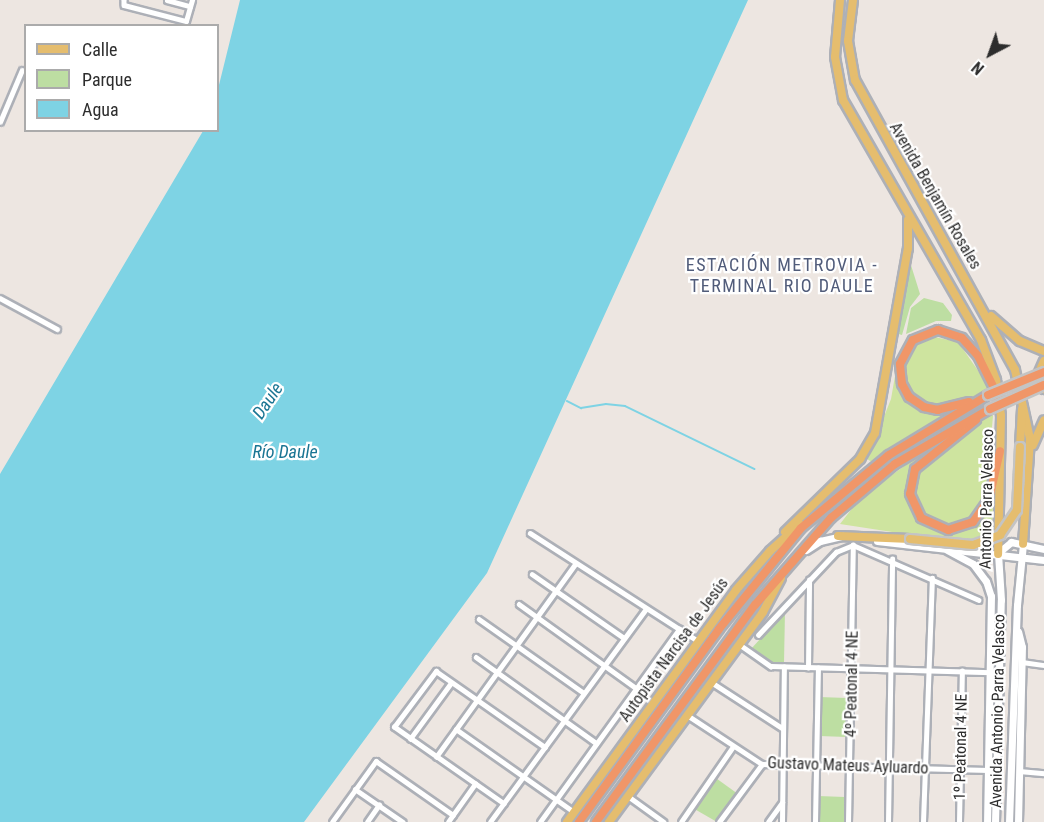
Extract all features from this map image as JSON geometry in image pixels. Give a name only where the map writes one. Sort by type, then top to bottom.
[{"type":"highway","points":[[988,395],[938,410],[913,400],[902,384],[901,357],[919,336],[938,330],[957,335],[973,349],[999,398]]},
{"type":"highway","name":"Autopista Narcisa de Jesús","points":[[579,822],[732,613],[819,510],[913,439],[988,395],[1044,372]]},
{"type":"highway","points":[[596,822],[730,638],[787,568],[851,499],[918,448],[990,409],[1044,387]]},
{"type":"highway","points":[[990,409],[931,453],[912,476],[911,501],[927,523],[955,530],[973,522],[986,506],[1000,451]]},
{"type":"main road","name":"Avenida Benjamín Rosales","points":[[840,0],[835,57],[843,100],[981,340],[999,398]]},
{"type":"main road","name":"Avenida Benjamín Rosales","points":[[853,0],[849,41],[855,80],[985,311],[1009,357],[1023,399]]},
{"type":"main road","points":[[770,551],[808,507],[860,459],[875,433],[888,373],[888,342],[908,248],[906,213]]},
{"type":"main road","points":[[985,311],[1020,341],[1044,351]]},
{"type":"main road","points":[[1044,361],[1037,376],[1044,387]]},
{"type":"main road","name":"Antonio Parra Velasco","points":[[999,398],[998,554],[1001,600]]},
{"type":"main road","points":[[795,560],[820,541],[838,536],[973,545],[1000,535],[1017,510],[1023,399]]},
{"type":"main road","points":[[1023,399],[1029,429],[1029,464],[1023,544]]},
{"type":"main road","points":[[1029,464],[1044,420]]},
{"type":"main road","name":"Autopista Narcisa de Jesús","points":[[567,822],[698,641],[770,551],[819,510]]},
{"type":"main road","points":[[838,536],[1044,560]]},
{"type":"main road","points":[[998,554],[1007,543],[1044,549]]},
{"type":"main road","name":"Avenida Antonio Parra Velasco","points":[[1009,822],[1017,605],[1023,544]]},
{"type":"main road","points":[[947,549],[973,564],[986,581],[992,605],[992,629]]},
{"type":"main road","points":[[609,822],[767,605],[787,568]]},
{"type":"main road","points":[[992,629],[1001,600]]},
{"type":"main road","name":"Avenida Antonio Parra Velasco","points":[[995,822],[1001,600]]},
{"type":"main road","name":"Avenida Antonio Parra Velasco","points":[[1017,605],[1022,662],[1018,822]]},
{"type":"main road","name":"Avenida Antonio Parra Velasco","points":[[987,822],[992,629]]},
{"type":"street","points":[[124,0],[124,5],[186,21],[191,3],[167,0]]},
{"type":"street","points":[[0,122],[22,70]]},
{"type":"street","points":[[0,298],[57,328]]},
{"type":"street","points":[[530,533],[698,641]]},
{"type":"street","points":[[758,635],[836,552],[853,545],[892,559],[979,600]]},
{"type":"street","name":"4º Peatonal 4 NE","points":[[848,822],[853,669],[853,545]]},
{"type":"street","points":[[888,822],[892,559]]},
{"type":"street","points":[[436,757],[575,564]]},
{"type":"street","points":[[532,574],[624,638]]},
{"type":"street","points":[[923,822],[932,578]]},
{"type":"street","points":[[808,668],[809,580]]},
{"type":"street","points":[[519,604],[636,688]]},
{"type":"street","points":[[490,822],[646,609]]},
{"type":"street","points":[[479,619],[585,693]]},
{"type":"street","points":[[540,822],[679,629]]},
{"type":"street","points":[[739,644],[771,666],[991,672]]},
{"type":"street","points":[[476,657],[596,743]]},
{"type":"street","points":[[1022,662],[1044,664]]},
{"type":"street","points":[[782,822],[784,667]]},
{"type":"street","points":[[815,822],[818,668]]},
{"type":"street","points":[[504,804],[394,727],[436,671],[545,747]]},
{"type":"street","name":"1º Peatonal 4 NE","points":[[959,822],[962,671]]},
{"type":"street","points":[[711,682],[782,728]]},
{"type":"street","points":[[410,739],[451,683]]},
{"type":"street","name":"Gustavo Mateus Ayluardo","points":[[687,715],[732,748],[762,764],[988,770]]},
{"type":"street","points":[[456,729],[574,812]]},
{"type":"street","points":[[681,822],[732,748]]},
{"type":"street","points":[[332,822],[373,763],[380,762],[453,815]]},
{"type":"street","points":[[719,822],[762,764]]},
{"type":"street","points":[[1019,771],[1044,773]]},
{"type":"street","points":[[448,822],[475,784]]},
{"type":"street","points":[[355,789],[403,822]]},
{"type":"street","points":[[628,796],[664,822]]},
{"type":"street","points":[[768,822],[782,803]]},
{"type":"street","points":[[367,822],[379,805]]},
{"type":"green space","points":[[910,262],[920,294],[910,307],[902,335],[895,333]]},
{"type":"green space","points":[[924,298],[943,303],[952,315],[951,321],[936,321],[906,334],[911,308]]},
{"type":"green space","points":[[930,336],[958,342],[986,382],[993,416],[986,492],[993,501],[992,538],[984,541],[964,543],[840,524],[861,497],[942,439],[933,423],[872,462],[867,459],[891,399],[895,376],[907,401],[911,405],[916,399],[904,379],[904,362],[912,347]]},
{"type":"green space","points":[[785,612],[784,662],[772,662],[751,649]]},
{"type":"green space","points":[[819,697],[847,698],[847,737],[819,736]]},
{"type":"green space","points":[[713,776],[738,794],[717,822],[691,807]]},
{"type":"green space","points":[[818,796],[845,797],[845,822],[818,822]]},
{"type":"water","name":"Río Daule","points":[[240,0],[748,0],[487,573],[304,822],[0,822],[0,474],[202,132],[219,132],[219,85]]},
{"type":"waterway","points":[[567,401],[581,408],[606,404],[625,406],[755,469]]},
{"type":"district","name":"ESTACIÓN METROVIA - TERMINAL RIO DAULE","points":[[782,276]]},
{"type":"water label","name":"Daule","points":[[268,401]]}]
